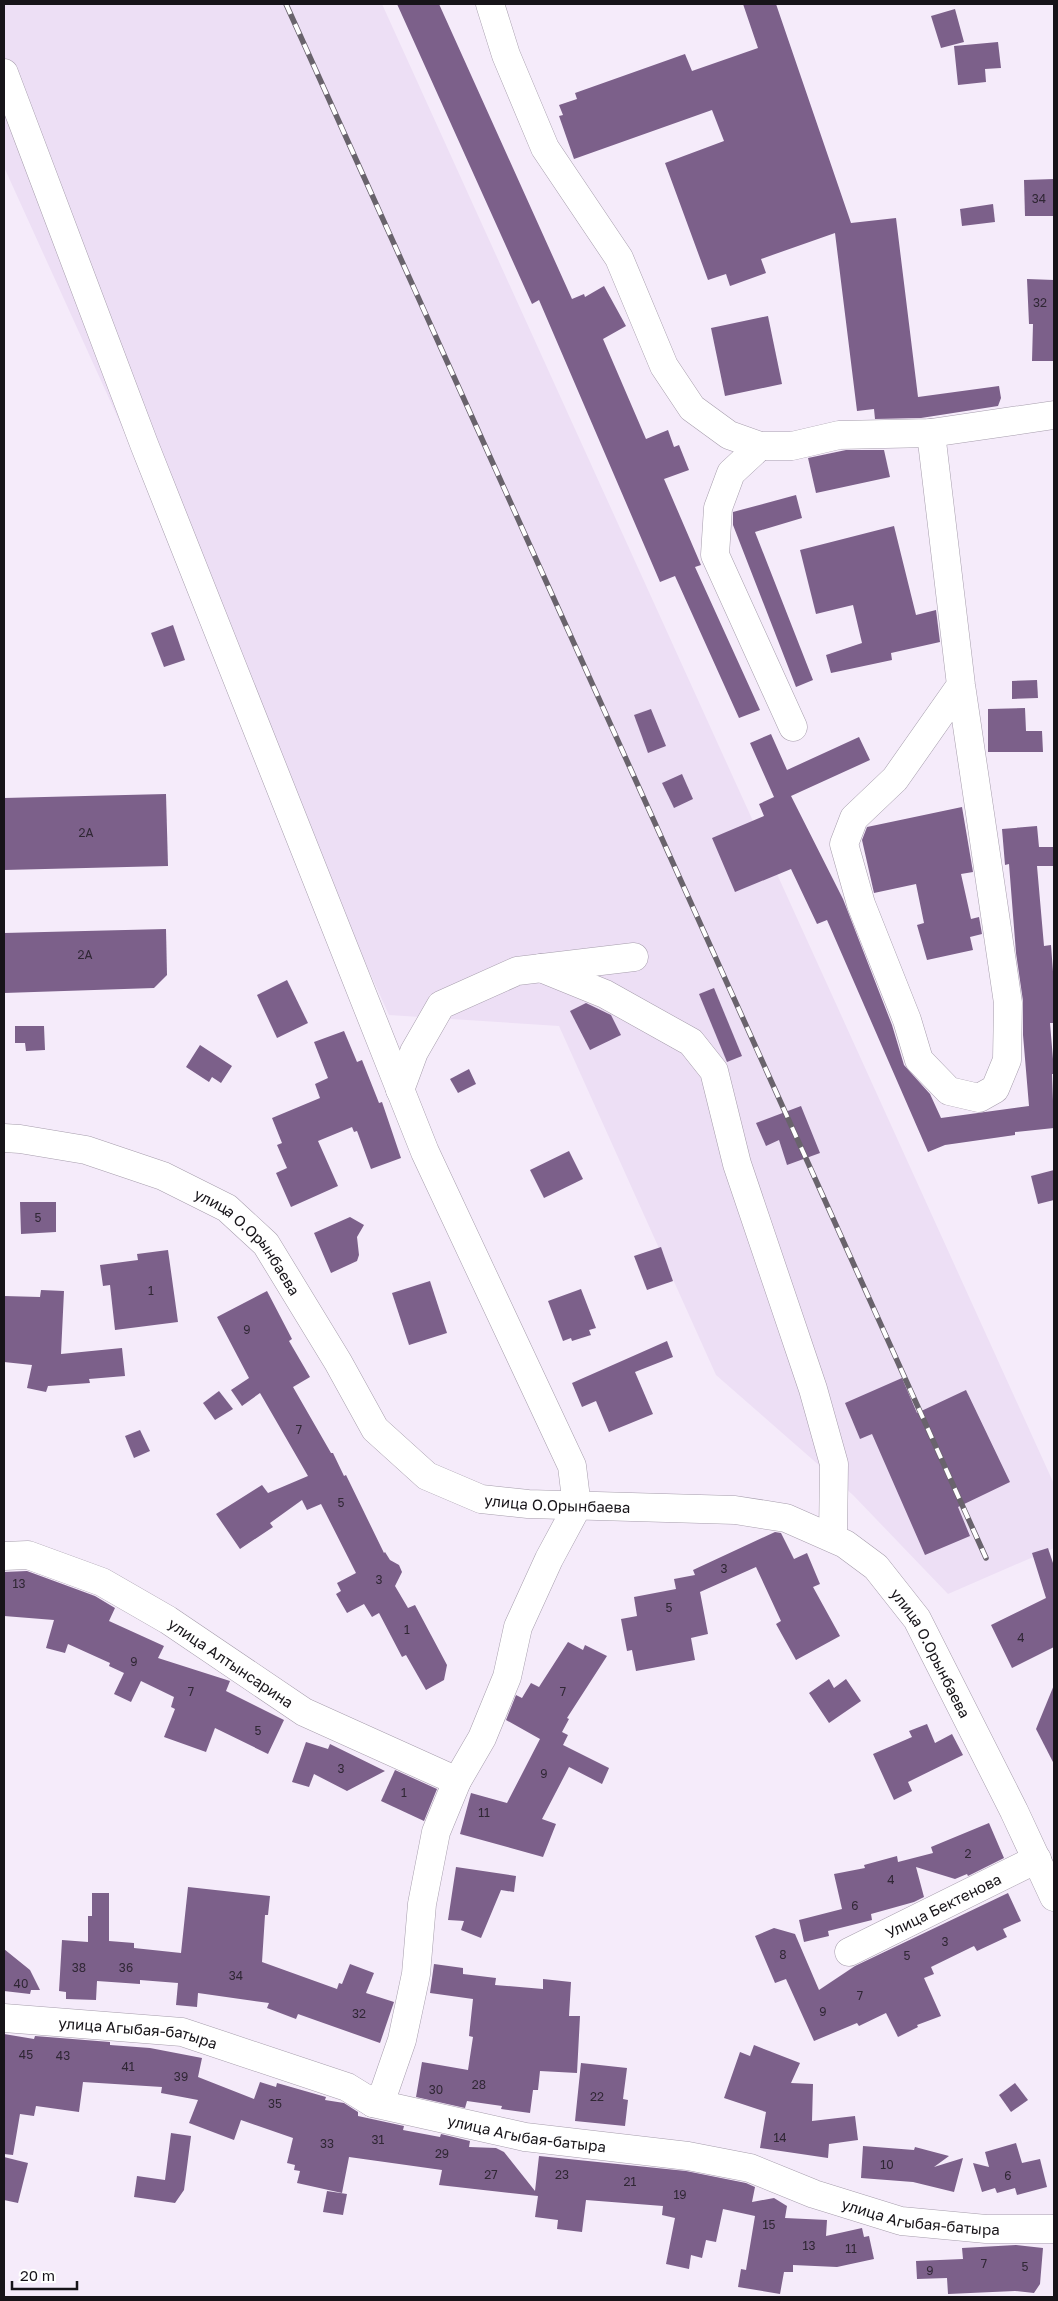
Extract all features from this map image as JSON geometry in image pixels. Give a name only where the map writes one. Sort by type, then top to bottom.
[{"type":"street","points":[[490,4],[506,55],[545,148],[619,258],[664,366],[692,408],[729,435],[760,446],[792,446],[839,435],[931,433],[1054,415]]},
{"type":"street","points":[[4,73],[144,444],[425,1152],[572,1466],[577,1507],[549,1559],[518,1627],[507,1676],[482,1738],[457,1782],[436,1832],[422,1904],[416,1974],[402,2040],[384,2092],[373,2103]]},
{"type":"street","points":[[931,433],[961,685],[1008,1003],[1007,1060],[995,1089],[979,1098],[949,1091],[919,1060],[907,1020],[861,904],[844,844],[854,818],[894,780],[961,685]]},
{"type":"street","points":[[760,446],[731,472],[718,508],[715,555],[793,727]]},
{"type":"street","points":[[400,1090],[414,1052],[441,1005],[517,972],[634,957]]},
{"type":"street","points":[[541,968],[605,994],[690,1042],[714,1071],[737,1164],[813,1389],[834,1464],[833,1538]]},
{"type":"street","name":"улица О.Орынбаева","points":[[4,1138],[20,1138],[86,1150],[163,1176],[227,1208],[266,1244],[338,1362],[375,1429],[398,1453],[427,1476],[481,1499],[577,1507],[735,1510],[786,1518],[833,1538],[876,1567],[917,1619],[1054,1896]]},
{"type":"street","name":"улица Алтынсарина","points":[[4,1556],[28,1555],[102,1582],[168,1620],[304,1712],[457,1782]]},
{"type":"street","name":"Улица Бектенова","points":[[849,1952],[1037,1859]]},
{"type":"street","name":"улица Агыбая-батыра","points":[[4,2018],[182,2032],[347,2087],[373,2103],[525,2137],[688,2156],[750,2168],[814,2194],[901,2221],[986,2229],[1054,2229]]},
{"type":"shaded area","points":[[4,4],[382,4],[1054,1484],[1054,1548],[948,1594],[853,1495],[716,1375],[559,1026],[389,1015],[4,167]]},
{"type":"building","points":[[397,4],[439,4],[572,299],[584,294],[585,297],[604,286],[626,326],[603,339],[646,439],[668,430],[674,447],[679,445],[689,470],[664,479],[701,565],[695,567],[760,710],[739,718],[675,576],[660,582],[539,300],[532,304]]},
{"type":"building","points":[[743,4],[776,4],[851,223],[896,218],[918,397],[999,386],[1001,398],[998,406],[921,418],[875,419],[874,409],[857,411],[835,233],[761,259],[766,273],[730,286],[726,274],[708,280],[665,163],[724,141],[712,110],[574,159],[559,116],[563,115],[559,105],[577,99],[575,93],[685,54],[692,71],[758,48]]},
{"type":"building","points":[[955,9],[964,42],[941,48],[931,16]]},
{"type":"building","points":[[998,42],[1001,68],[985,69],[986,82],[958,85],[954,46]]},
{"type":"building","points":[[1054,179],[1054,216],[1025,216],[1024,180]]},
{"type":"building","points":[[993,204],[995,222],[962,226],[960,209]]},
{"type":"building","points":[[1027,279],[1054,280],[1054,361],[1032,361],[1033,324],[1029,324]]},
{"type":"building","points":[[768,316],[782,384],[725,396],[711,328]]},
{"type":"building","points":[[846,450],[884,450],[890,477],[816,493],[808,458]]},
{"type":"building","points":[[796,495],[802,518],[755,532],[813,680],[796,687],[733,525],[733,512]]},
{"type":"building","points":[[894,526],[916,615],[936,610],[940,642],[891,653],[892,660],[831,673],[826,655],[862,643],[853,605],[816,614],[800,550]]},
{"type":"building","points":[[173,625],[185,660],[164,667],[151,633]]},
{"type":"building","points":[[1037,680],[1038,698],[1012,699],[1012,681]]},
{"type":"building","points":[[1025,708],[1026,731],[1042,731],[1043,752],[988,752],[988,709]]},
{"type":"building","points":[[651,709],[666,746],[648,753],[634,715]]},
{"type":"building","points":[[771,734],[787,770],[859,737],[870,760],[791,796],[843,899],[892,1025],[904,1065],[930,1094],[941,1118],[1029,1106],[1023,1035],[1023,1001],[1016,953],[1009,864],[1005,865],[1002,829],[1037,826],[1039,847],[1054,847],[1054,866],[1037,866],[1044,946],[1051,945],[1054,985],[1054,1023],[1050,1023],[1054,1071],[1054,1074],[1052,1074],[1054,1128],[1015,1132],[1015,1135],[945,1145],[928,1152],[827,920],[817,924],[791,869],[735,892],[712,838],[764,816],[759,804],[774,797],[750,743]]},
{"type":"building","points":[[682,774],[693,799],[674,808],[662,783]]},
{"type":"building","points":[[166,794],[168,866],[4,870],[4,798]]},
{"type":"building","points":[[962,807],[973,872],[961,874],[971,919],[979,917],[982,934],[970,937],[973,950],[927,960],[917,925],[924,923],[916,884],[874,893],[862,840],[867,827]]},
{"type":"building","points":[[166,929],[167,975],[154,988],[4,993],[4,933]]},
{"type":"building","points":[[287,980],[308,1023],[277,1038],[257,995]]},
{"type":"building","points":[[714,988],[742,1056],[727,1062],[699,994]]},
{"type":"building","points":[[586,1003],[611,1015],[621,1035],[590,1050],[570,1011]]},
{"type":"building","points":[[15,1026],[44,1026],[45,1050],[26,1051],[25,1043],[15,1043]]},
{"type":"building","points":[[344,1031],[357,1062],[362,1060],[379,1103],[382,1102],[401,1158],[371,1169],[357,1131],[354,1132],[352,1127],[318,1141],[338,1186],[291,1207],[276,1173],[287,1168],[277,1145],[282,1143],[272,1118],[320,1098],[315,1084],[328,1078],[314,1042]]},
{"type":"building","points":[[200,1045],[232,1066],[221,1083],[212,1077],[209,1082],[186,1067]]},
{"type":"building","points":[[469,1069],[476,1084],[458,1093],[450,1079]]},
{"type":"building","points":[[801,1106],[820,1153],[787,1165],[779,1140],[766,1146],[756,1123]]},
{"type":"building","points":[[569,1151],[583,1179],[544,1198],[530,1170]]},
{"type":"building","points":[[1054,1170],[1054,1200],[1038,1204],[1031,1176]]},
{"type":"building","points":[[20,1202],[56,1202],[56,1232],[21,1234]]},
{"type":"building","points":[[350,1217],[364,1225],[357,1237],[359,1255],[357,1261],[331,1273],[314,1233]]},
{"type":"building","points":[[661,1247],[673,1281],[647,1290],[634,1256]]},
{"type":"building","points":[[168,1250],[178,1322],[115,1330],[110,1285],[103,1286],[100,1265],[138,1260],[137,1254]]},
{"type":"building","points":[[430,1281],[447,1333],[409,1345],[392,1293]]},
{"type":"building","points":[[581,1289],[596,1328],[589,1330],[591,1335],[572,1341],[571,1338],[563,1341],[548,1301]]},
{"type":"building","points":[[41,1290],[64,1291],[61,1354],[122,1348],[125,1376],[89,1379],[90,1383],[48,1386],[46,1392],[27,1388],[32,1365],[4,1362],[4,1296],[40,1297]]},
{"type":"building","points":[[267,1291],[292,1339],[289,1341],[310,1377],[293,1387],[331,1453],[333,1453],[344,1476],[346,1475],[384,1553],[390,1560],[399,1565],[402,1572],[395,1586],[408,1608],[415,1605],[447,1665],[444,1680],[426,1690],[406,1655],[402,1657],[379,1613],[372,1617],[364,1604],[347,1613],[336,1594],[341,1591],[337,1583],[356,1573],[321,1504],[307,1510],[302,1500],[270,1523],[273,1527],[240,1549],[216,1514],[262,1485],[268,1493],[308,1476],[260,1393],[242,1406],[231,1390],[249,1378],[217,1317]]},
{"type":"building","points":[[667,1341],[673,1357],[635,1372],[653,1414],[609,1432],[596,1401],[582,1407],[572,1383]]},
{"type":"building","points":[[902,1378],[917,1413],[966,1390],[1010,1482],[958,1507],[970,1536],[925,1555],[872,1434],[860,1439],[845,1403]]},
{"type":"building","points":[[219,1391],[233,1409],[215,1420],[203,1403]]},
{"type":"building","points":[[140,1430],[150,1451],[134,1458],[125,1436]]},
{"type":"building","points":[[775,1532],[781,1533],[794,1559],[807,1553],[820,1584],[813,1587],[840,1636],[796,1660],[776,1624],[781,1621],[756,1567],[700,1592],[708,1634],[691,1638],[695,1660],[636,1671],[632,1650],[627,1651],[621,1619],[637,1616],[634,1597],[676,1589],[674,1579],[695,1575],[693,1570]]},
{"type":"building","points":[[1048,1548],[1054,1566],[1054,1647],[1012,1668],[991,1625],[1046,1598],[1032,1553]]},
{"type":"building","points":[[27,1571],[95,1596],[115,1608],[109,1621],[164,1646],[158,1658],[230,1681],[226,1691],[284,1720],[268,1754],[215,1728],[206,1752],[164,1737],[175,1709],[171,1707],[174,1697],[141,1681],[131,1702],[114,1694],[124,1673],[109,1666],[110,1663],[68,1644],[65,1653],[46,1648],[54,1620],[4,1616],[4,1572]]},
{"type":"building","points":[[568,1642],[583,1650],[585,1645],[607,1656],[567,1718],[569,1719],[562,1732],[568,1735],[563,1745],[609,1768],[602,1784],[569,1767],[542,1819],[556,1824],[543,1857],[460,1834],[471,1793],[507,1803],[540,1739],[506,1720],[516,1695],[522,1698],[531,1683],[539,1687]]},
{"type":"building","points":[[829,1679],[834,1688],[846,1679],[861,1701],[829,1723],[809,1693]]},
{"type":"building","points":[[1054,1685],[1054,1764],[1036,1729]]},
{"type":"building","points":[[927,1724],[935,1743],[952,1734],[963,1755],[908,1782],[912,1791],[894,1800],[873,1754],[912,1737],[909,1731]]},
{"type":"building","points":[[306,1742],[328,1749],[330,1744],[385,1771],[347,1791],[314,1774],[309,1787],[292,1782]]},
{"type":"building","points":[[395,1770],[437,1789],[424,1821],[381,1801]]},
{"type":"building","points":[[989,1823],[1004,1858],[968,1876],[967,1874],[955,1879],[916,1867],[924,1897],[914,1902],[871,1914],[872,1920],[828,1931],[829,1936],[804,1942],[799,1920],[842,1909],[834,1874],[865,1868],[864,1865],[897,1856],[898,1862],[933,1853],[931,1847]]},
{"type":"building","points":[[456,1867],[516,1876],[514,1892],[501,1890],[481,1938],[461,1930],[464,1921],[448,1920]]},
{"type":"building","points":[[188,1887],[270,1896],[268,1915],[265,1915],[262,1962],[337,1989],[339,1983],[342,1984],[350,1964],[374,1973],[366,1993],[394,2002],[380,2043],[298,2014],[296,2019],[267,2008],[269,2003],[198,1993],[197,2007],[176,2005],[178,1983],[140,1980],[140,1984],[97,1981],[96,2000],[66,1999],[66,1992],[59,1991],[62,1940],[88,1942],[88,1916],[92,1916],[92,1893],[109,1893],[109,1941],[134,1943],[134,1948],[181,1953]]},
{"type":"building","points":[[1008,1893],[1021,1921],[1003,1929],[1007,1937],[977,1951],[974,1946],[931,1967],[934,1974],[924,1978],[941,2016],[917,2025],[918,2027],[898,2037],[886,2013],[859,2026],[857,2023],[814,2041],[786,1979],[775,1983],[755,1936],[774,1928],[795,1934],[819,1990],[855,1966]]},
{"type":"building","points":[[4,1949],[30,1970],[40,1990],[31,1990],[30,1994],[4,1991]]},
{"type":"building","points":[[434,1964],[463,1968],[463,1974],[496,1978],[495,1985],[543,1989],[543,1979],[571,1982],[569,2016],[580,2016],[577,2073],[540,2071],[538,2090],[533,2090],[530,2113],[501,2109],[502,2106],[467,2101],[465,2108],[416,2097],[422,2062],[468,2070],[473,2037],[469,2036],[473,1999],[430,1993]]},
{"type":"building","points":[[4,2034],[34,2039],[35,2036],[110,2042],[110,2045],[150,2048],[202,2058],[198,2077],[254,2099],[260,2082],[276,2087],[277,2083],[326,2097],[325,2100],[344,2103],[358,2112],[358,2116],[404,2126],[403,2130],[440,2137],[441,2134],[470,2141],[469,2147],[496,2148],[504,2152],[535,2191],[539,2156],[686,2171],[746,2183],[755,2187],[752,2202],[774,2198],[787,2206],[785,2218],[827,2220],[826,2236],[862,2228],[864,2237],[869,2236],[874,2259],[837,2267],[793,2265],[793,2272],[784,2272],[780,2294],[738,2287],[741,2269],[746,2270],[755,2216],[723,2209],[716,2242],[706,2240],[702,2258],[691,2255],[689,2269],[666,2264],[675,2218],[662,2215],[663,2206],[586,2200],[582,2232],[557,2229],[558,2220],[535,2217],[538,2196],[439,2185],[442,2170],[349,2157],[342,2193],[297,2183],[300,2171],[294,2170],[295,2165],[287,2163],[293,2138],[241,2120],[234,2140],[189,2123],[198,2100],[161,2093],[162,2087],[83,2082],[79,2112],[36,2106],[34,2116],[20,2114],[13,2155],[4,2154]]},
{"type":"building","points":[[754,2045],[800,2063],[791,2083],[813,2084],[812,2121],[855,2116],[858,2140],[829,2144],[828,2158],[760,2148],[766,2112],[724,2098],[740,2052],[750,2056]]},
{"type":"building","points":[[581,2063],[627,2068],[623,2099],[628,2100],[625,2126],[575,2121]]},
{"type":"building","points":[[1015,2083],[1028,2100],[1011,2112],[999,2095]]},
{"type":"building","points":[[171,2133],[191,2136],[184,2190],[175,2203],[134,2197],[137,2176],[165,2180]]},
{"type":"building","points":[[1016,2143],[1022,2163],[1040,2159],[1047,2187],[1017,2195],[1015,2188],[997,2193],[995,2188],[982,2192],[973,2163],[989,2167],[985,2152]]},
{"type":"building","points":[[863,2146],[914,2150],[915,2147],[949,2156],[934,2167],[963,2158],[954,2192],[913,2182],[861,2178]]},
{"type":"building","points":[[4,2157],[28,2163],[18,2203],[4,2200]]},
{"type":"building","points":[[327,2191],[347,2194],[343,2215],[323,2212]]},
{"type":"building","points":[[1016,2245],[1043,2248],[1040,2284],[1034,2293],[1015,2291],[948,2294],[947,2278],[917,2279],[916,2261],[963,2259],[962,2248]]},
{"type":"railway","points":[[286,4],[986,1558]]}]
